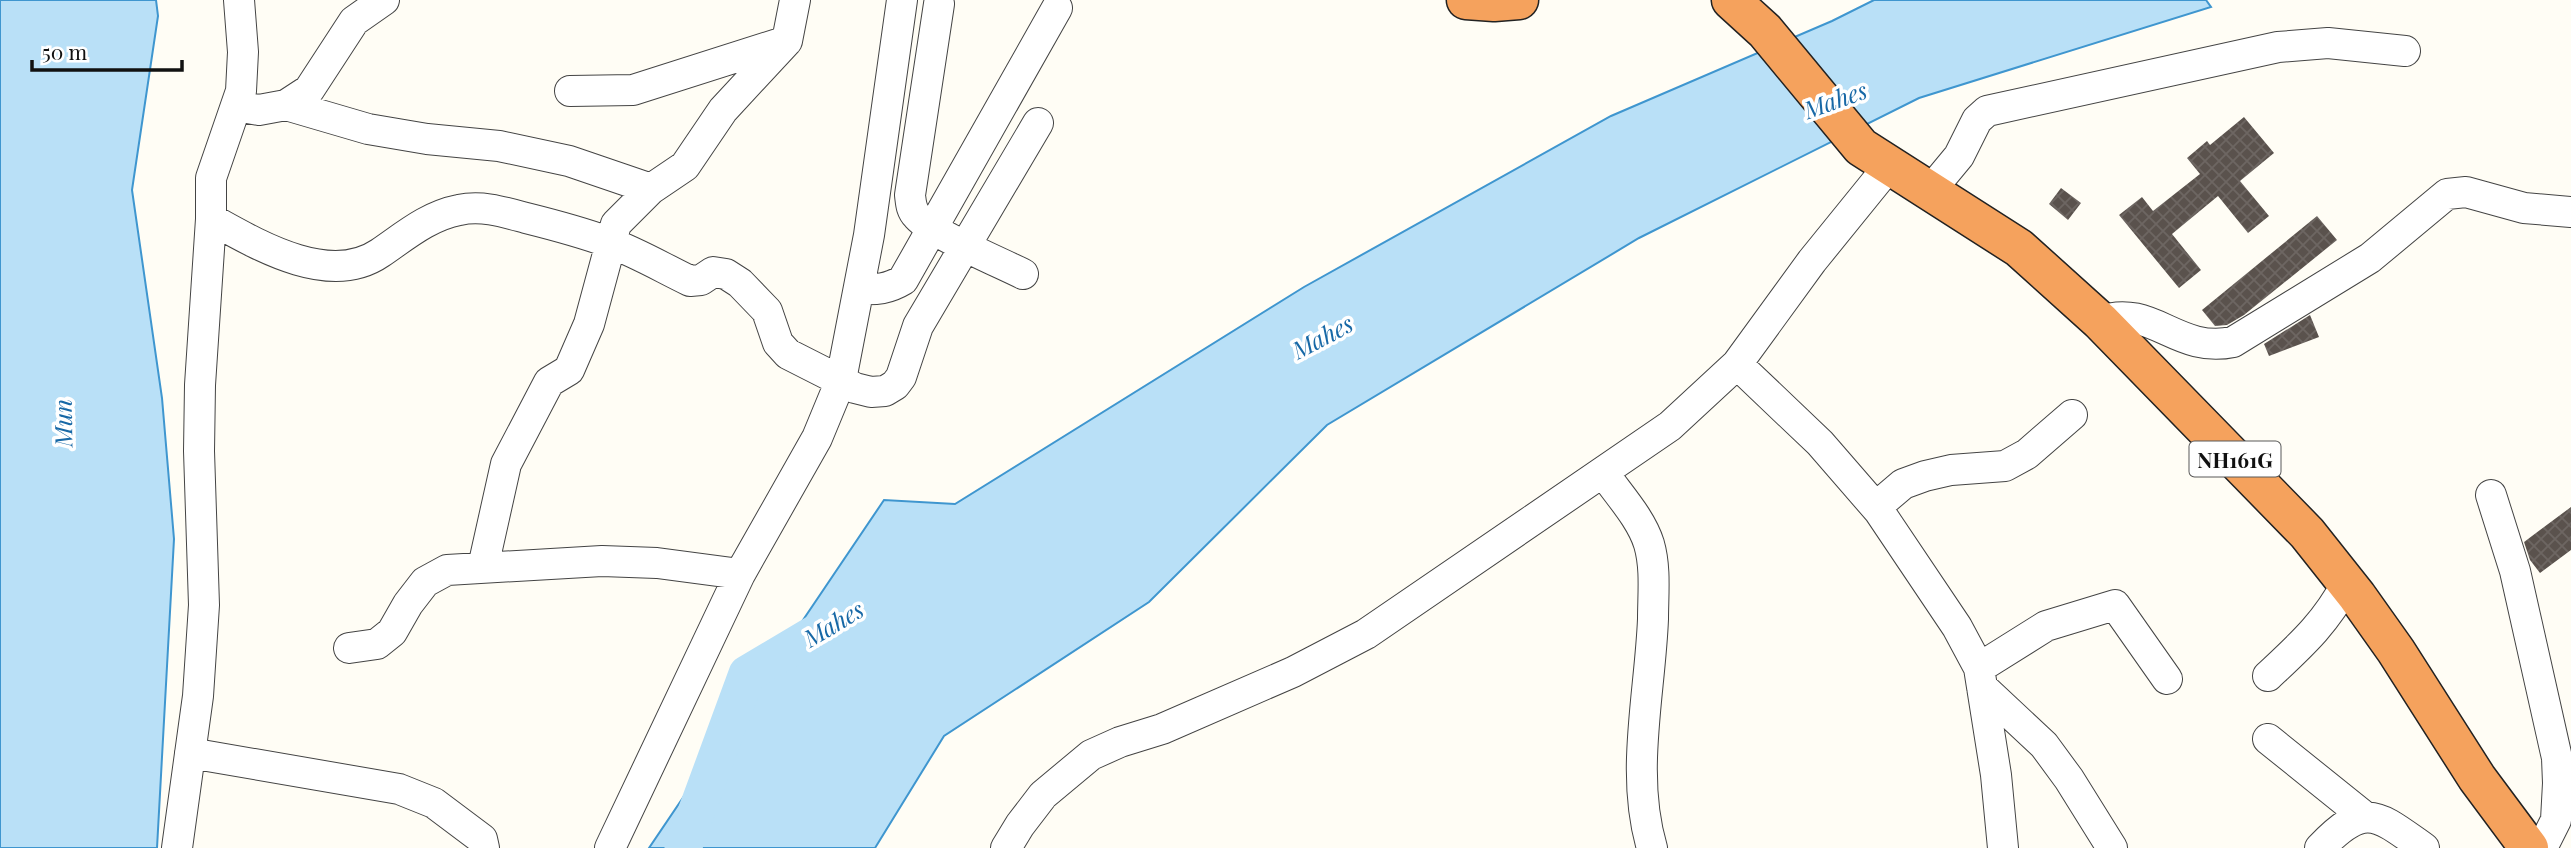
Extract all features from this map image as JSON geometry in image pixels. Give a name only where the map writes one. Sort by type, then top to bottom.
[{"type":"highway","points":[[1466,0],[1519,0]]},
{"type":"highway","name":"NH161G","points":[[1731,0],[1765,32],[1875,156],[2019,248],[2100,321],[2307,533],[2396,651],[2477,778],[2529,848]]},
{"type":"street","points":[[177,848],[198,696],[204,605],[199,451],[200,385],[211,219],[211,178],[241,91],[243,52],[239,0]]},
{"type":"street","points":[[236,106],[259,110],[286,105],[309,90],[354,21],[384,0]]},
{"type":"street","points":[[483,567],[506,464],[549,382],[569,370],[589,324],[616,224],[651,189],[685,166],[723,110],[788,41],[795,0]]},
{"type":"street","points":[[610,848],[740,574],[817,438],[841,380],[859,289],[902,0]]},
{"type":"street","points":[[939,4],[910,195],[911,207],[916,215],[932,227],[1023,274]]},
{"type":"street","points":[[859,289],[891,288],[903,281],[1057,8]]},
{"type":"street","points":[[570,92],[633,90],[788,41]]},
{"type":"street","points":[[1930,191],[1959,156],[1977,120],[1987,111],[2277,47],[2328,43],[2405,51]]},
{"type":"street","points":[[286,105],[368,128],[427,139],[499,146],[569,161],[651,189]]},
{"type":"street","points":[[211,219],[263,247],[303,261],[332,265],[355,263],[378,255],[421,224],[459,210],[496,209],[560,225],[611,243],[690,281],[701,280],[713,272],[726,274],[740,283],[767,311],[778,343],[788,354],[855,388],[871,392],[885,391],[901,377],[918,326],[1038,123]]},
{"type":"street","points":[[1006,848],[1043,795],[1091,755],[1162,729],[1293,672],[1366,634],[1670,426],[1737,364],[1812,261],[1875,156]]},
{"type":"street","points":[[2100,321],[2111,317],[2135,318],[2203,344],[2233,342],[2370,258],[2447,194],[2466,192],[2524,208],[2571,212]]},
{"type":"street","points":[[1737,364],[1820,443],[1876,507],[1957,627],[1980,677],[1996,775],[2003,848]]},
{"type":"street","points":[[1876,507],[1903,484],[1925,476],[1951,470],[2005,466],[2027,453],[2072,415]]},
{"type":"street","points":[[1603,472],[1649,543],[1654,578],[1642,784],[1652,848]]},
{"type":"street","points":[[2491,495],[2515,572],[2557,758],[2556,820],[2542,848]]},
{"type":"street","points":[[349,648],[377,644],[392,632],[425,582],[447,570],[602,561],[657,563],[740,574]]},
{"type":"street","points":[[2268,676],[2316,631],[2332,611],[2347,583]]},
{"type":"street","points":[[1980,677],[2046,626],[2115,605],[2167,679]]},
{"type":"street","points":[[1980,677],[2044,745],[2069,779],[2112,848]]},
{"type":"street","points":[[2268,739],[2365,817]]},
{"type":"street","points":[[190,753],[399,789],[434,803],[482,839],[484,848]]},
{"type":"street","points":[[2320,848],[2352,819],[2365,817],[2387,821],[2424,848]]},
{"type":"water","name":"Mun","points":[[0,0],[156,0],[158,16],[132,190],[162,398],[174,539],[157,848],[0,848]]},
{"type":"water","points":[[1874,0],[2206,0],[2211,7],[1919,98],[1639,238],[1327,425],[1149,602],[944,736],[875,848],[649,848],[884,500],[955,504],[1304,287],[1611,116],[1832,21]]},
{"type":"building","points":[[2244,117],[2274,153],[2240,181],[2269,216],[2248,233],[2218,196],[2172,234],[2201,270],[2179,288],[2119,215],[2142,197],[2153,211],[2200,174],[2187,158],[2207,141],[2210,145]]},
{"type":"building","points":[[2061,188],[2081,203],[2068,220],[2049,204]]},
{"type":"building","points":[[2317,216],[2337,240],[2244,315],[2227,325],[2215,326],[2202,310]]},
{"type":"building","points":[[2310,315],[2319,337],[2269,356],[2264,344]]},
{"type":"building","points":[[2571,507],[2571,550],[2540,573],[2530,560],[2524,542]]},
{"type":"waterway","name":"Mahes","points":[[683,848],[747,674],[821,630]]}]
